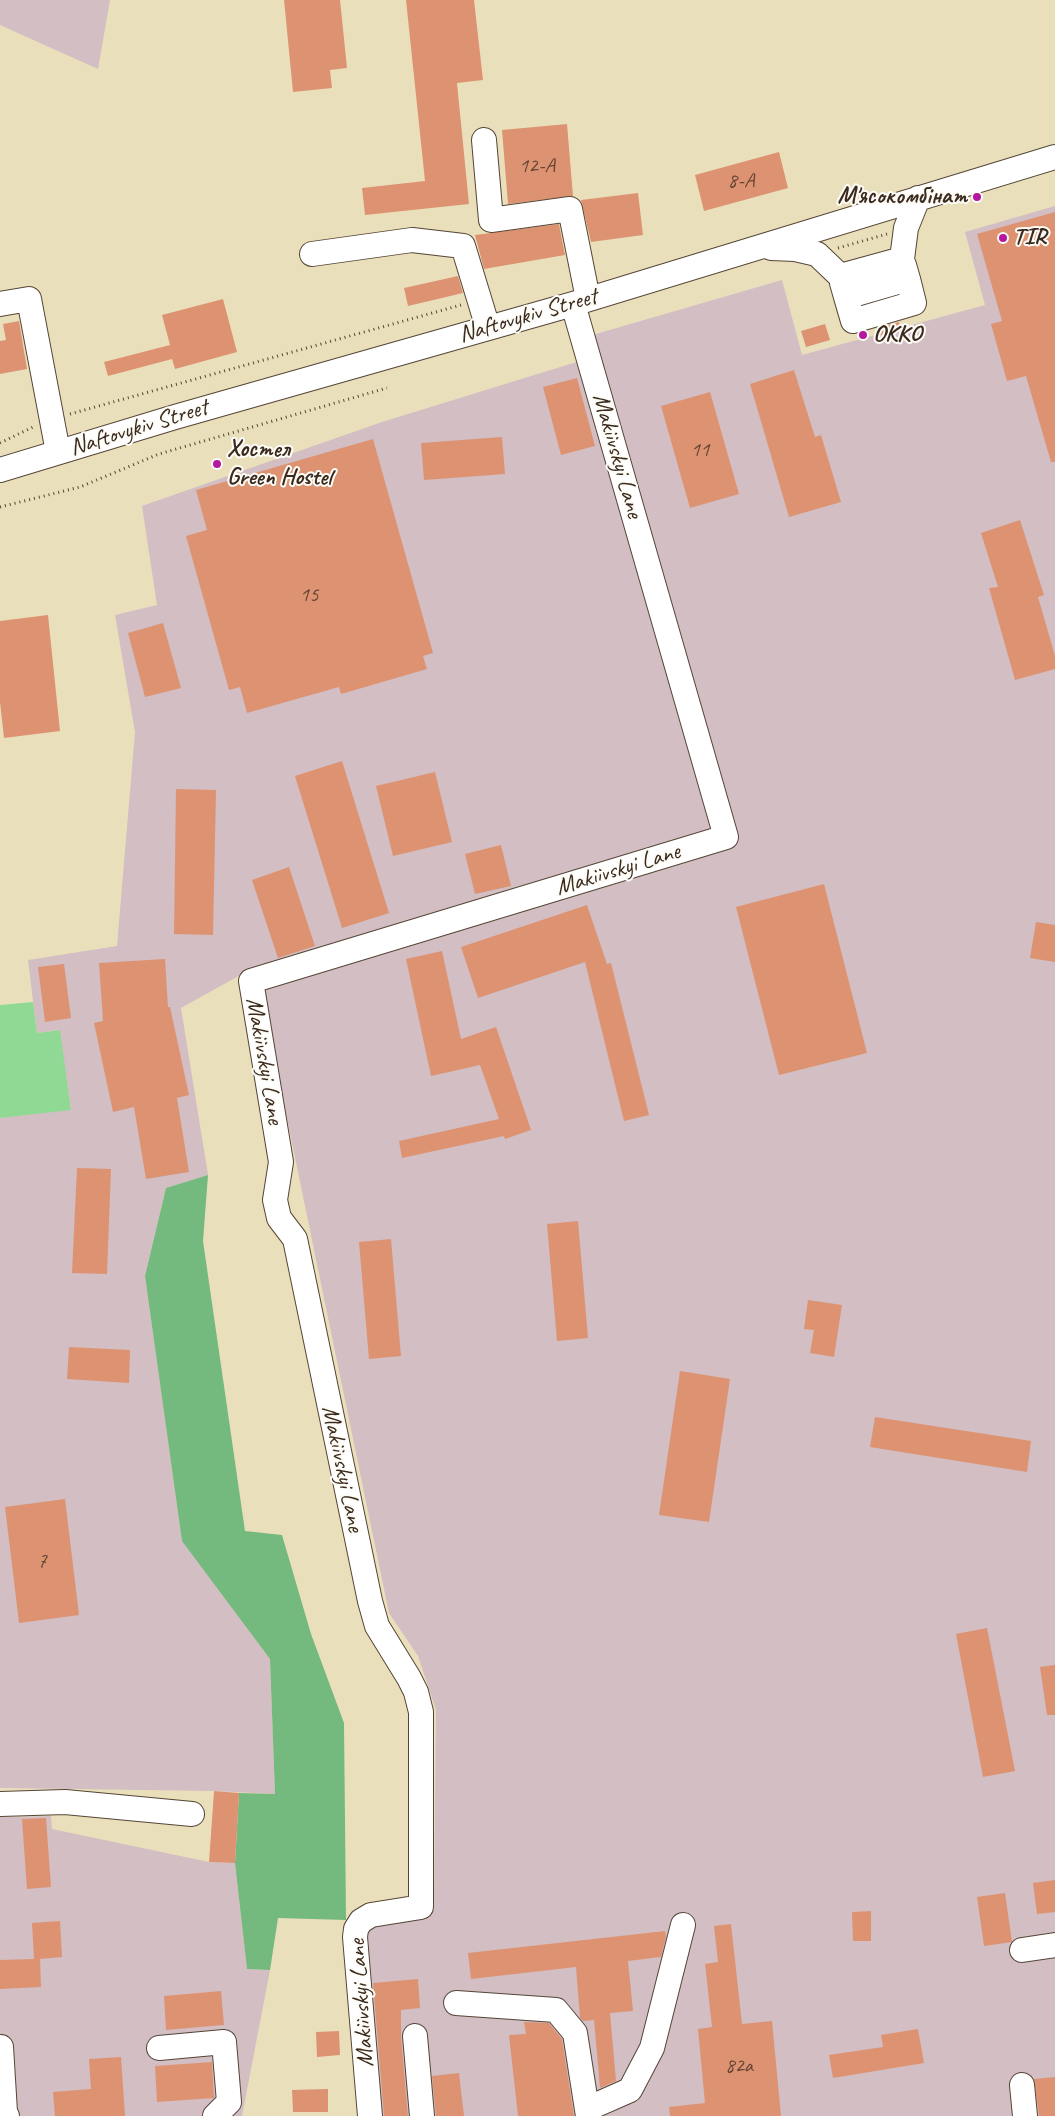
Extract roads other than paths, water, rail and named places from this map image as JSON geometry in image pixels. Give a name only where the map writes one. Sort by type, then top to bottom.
[{"type":"street","points":[[484,140],[491,220],[570,210],[581,301]]},
{"type":"street","name":"Naftovykiv Street","points":[[0,470],[175,416],[581,301],[1055,157]]},
{"type":"street","points":[[752,248],[795,249],[817,254],[843,287],[853,321],[906,306],[914,303],[905,269],[906,228],[918,198]]},
{"type":"street","points":[[312,254],[412,240],[463,246],[488,328]]},
{"type":"street","points":[[843,287],[905,269]]},
{"type":"street","points":[[0,304],[29,299],[58,452]]},
{"type":"street","name":"Makiivskyi Lane","points":[[370,2116],[355,1937],[356,1929],[361,1921],[372,1915],[421,1907],[421,1712],[416,1692],[409,1678],[377,1626],[295,1239],[279,1218],[275,1200],[282,1162],[250,981],[726,838],[581,301]]},
{"type":"street","points":[[0,1804],[65,1802],[192,1814]]},
{"type":"street","points":[[456,2003],[556,2010],[575,2033],[588,2112],[630,2090],[652,2048],[683,1924]]},
{"type":"street","points":[[1022,1950],[1055,1945]]},
{"type":"street","points":[[416,2036],[422,2116]]},
{"type":"street","points":[[159,2048],[224,2042],[229,2102],[215,2116]]},
{"type":"street","points":[[1,2047],[5,2112],[7,2116]]},
{"type":"street","points":[[1022,2086],[1025,2116]]},
{"type":"place","name":"М'ясокомбінат","points":[[977,197]]},
{"type":"place","name":"TIR","points":[[1003,238]]},
{"type":"place","name":"OKKO","points":[[863,335]]},
{"type":"place","name":"Хостел Green Hostel","points":[[217,464]]}]
